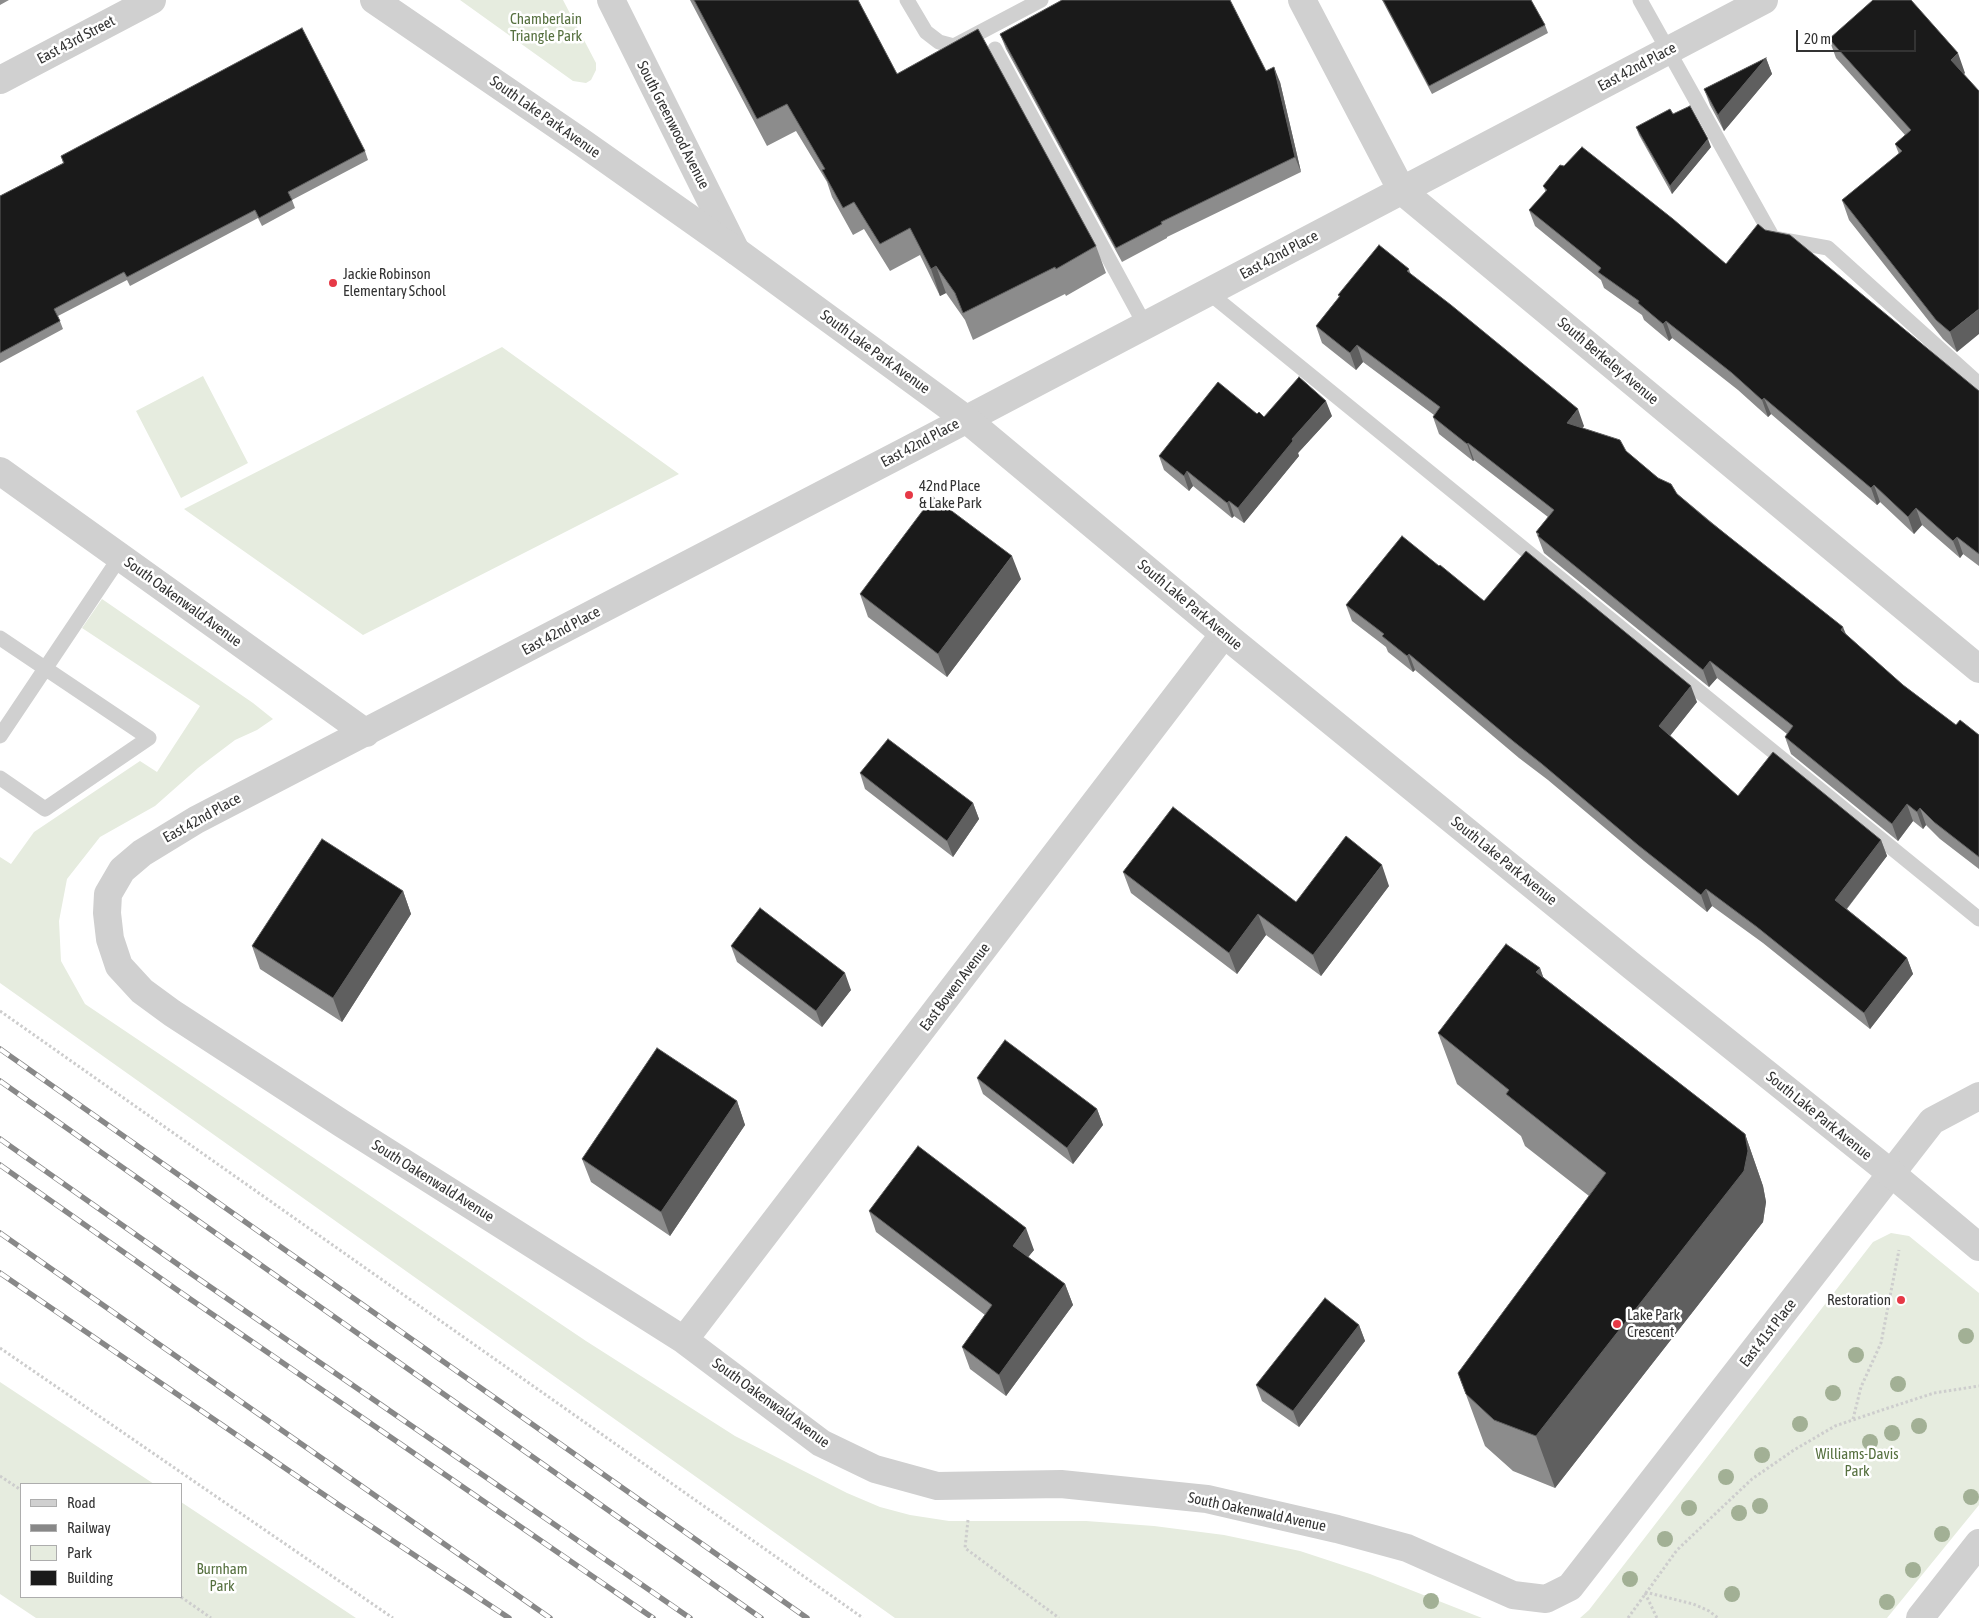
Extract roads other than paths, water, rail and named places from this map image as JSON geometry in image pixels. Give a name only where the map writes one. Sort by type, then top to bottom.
[{"type":"street","name":"East 43rd Street","points":[[0,80],[152,0]]},
{"type":"street","name":"South Lake Park Avenue","points":[[374,0],[583,143],[736,251],[966,419],[1224,634],[1633,967],[1892,1174],[1979,1248]]},
{"type":"street","name":"South Greenwood Avenue","points":[[611,0],[736,251]]},
{"type":"street","name":"South Berkeley Avenue","points":[[1302,0],[1402,191],[1979,669]]},
{"type":"street","name":"East 42nd Place","points":[[108,914],[108,894],[122,870],[142,853],[205,816],[1764,0]]},
{"type":"street","name":"South Oakenwald Avenue","points":[[0,471],[366,733]]},
{"type":"street","name":"East Bowen Avenue","points":[[684,1340],[1224,634]]},
{"type":"street","name":"South Oakenwald Avenue","points":[[108,914],[110,939],[119,966],[142,991],[172,1013],[340,1123],[684,1340],[820,1443],[875,1468],[938,1486],[1061,1484],[1206,1499],[1337,1529],[1407,1548],[1512,1595],[1546,1599],[1570,1587]]},
{"type":"street","name":"East 41st Place","points":[[1570,1587],[1932,1120],[1979,1096]]},
{"type":"street","points":[[1920,1618],[1979,1543]]},
{"type":"lane","points":[[907,0],[926,32],[939,42],[954,46],[1041,0]]},
{"type":"lane","points":[[1640,0],[1772,238],[1828,248],[1979,384]]},
{"type":"lane","points":[[994,49],[1145,325]]},
{"type":"lane","points":[[1208,292],[1979,920]]},
{"type":"lane","points":[[0,736],[120,557]]},
{"type":"lane","points":[[0,638],[149,738],[45,809],[0,778]]},
{"type":"railway","points":[[0,1049],[807,1618]]},
{"type":"railway","points":[[0,1081],[761,1618]]},
{"type":"railway","points":[[0,1139],[193,1275],[690,1618]]},
{"type":"railway","points":[[0,1165],[180,1292],[653,1618]]},
{"type":"railway","points":[[0,1233],[550,1618]]},
{"type":"railway","points":[[0,1273],[339,1505],[509,1618]]},
{"type":"place","name":"Jackie Robinson Elementary School","points":[[333,283]]},
{"type":"place","name":"42nd Place & Lake Park","points":[[909,495]]},
{"type":"place","name":"Restoration","points":[[1901,1300]]},
{"type":"place","name":"Lake Park Crescent","points":[[1617,1324]]},
{"type":"park label","name":"Chamberlain Triangle Park","points":[[546,28]]},
{"type":"park label","name":"Williams-Davis Park","points":[[1857,1462]]},
{"type":"park label","name":"Burnham Park","points":[[222,1578]]}]
